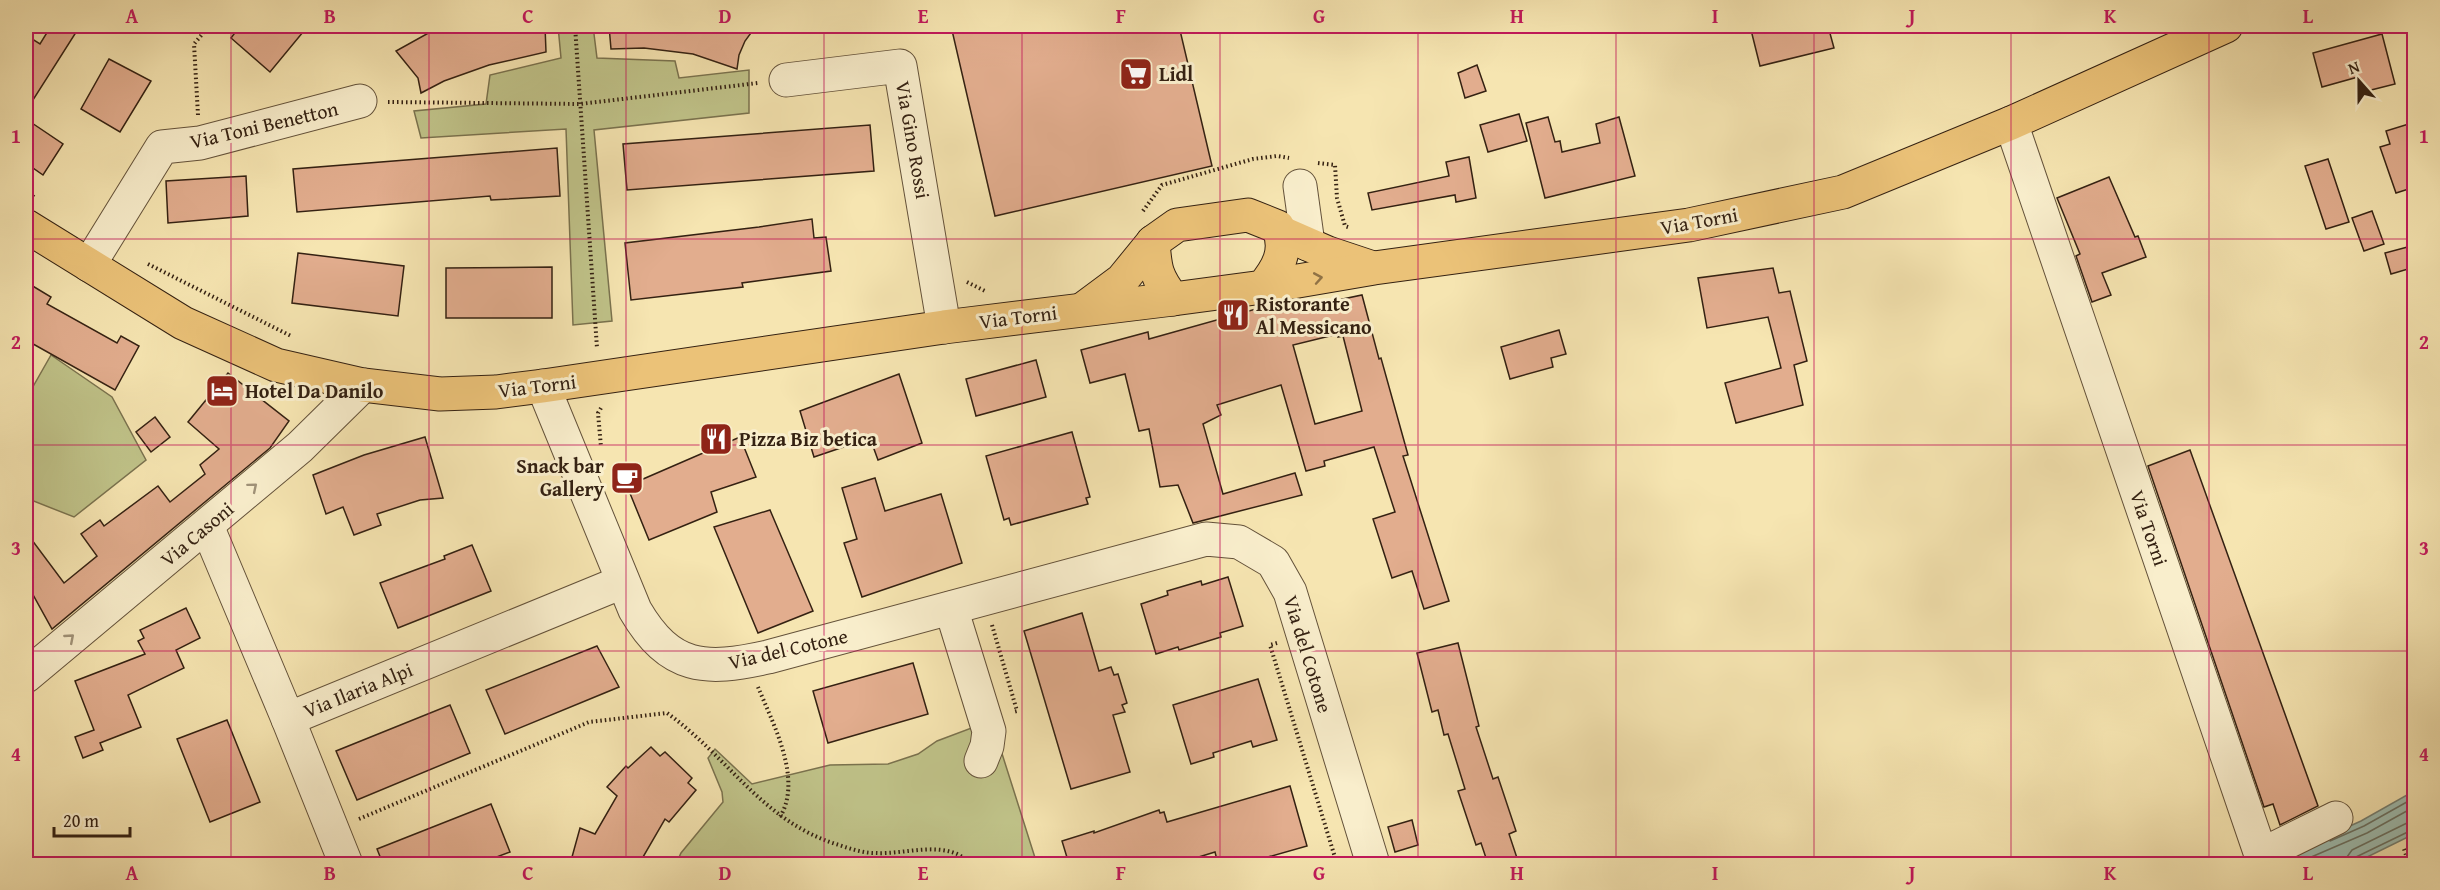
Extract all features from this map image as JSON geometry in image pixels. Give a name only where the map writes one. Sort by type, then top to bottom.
[{"type":"main road","name":"Via Torni","points":[[34,214],[89,265],[183,324],[266,360],[363,385],[440,394],[496,392],[944,327],[1263,287],[1374,268],[1689,225],[1843,192],[2011,123],[2226,26]]},
{"type":"main road","name":"Via Torni","points":[[1083,309],[1122,280],[1153,242],[1177,225],[1248,215],[1294,238],[1374,268]]},
{"type":"main road","points":[[1263,287],[1278,269],[1283,249],[1294,238]]},
{"type":"main road","points":[[1153,242],[1155,270],[1159,281],[1173,299]]},
{"type":"street","name":"Via Gino Rossi","points":[[786,80],[900,66],[944,327]]},
{"type":"street","name":"Via Toni Benetton","points":[[89,265],[162,147],[200,143],[360,102]]},
{"type":"street","name":"Via Torni","points":[[2011,123],[2260,855],[2336,818]]},
{"type":"street","points":[[1294,238],[1300,186]]},
{"type":"street","name":"Via Casoni","points":[[26,676],[300,447],[363,385]]},
{"type":"street","name":"Via del Cotone","points":[[543,386],[635,610],[657,642],[686,660],[717,666],[768,657],[1206,539],[1239,542],[1273,562],[1290,592],[1373,864]]},
{"type":"street","name":"Via Ilaria Alpi","points":[[207,526],[288,719],[622,582]]},
{"type":"street","points":[[951,608],[988,731],[987,746],[981,760]]},
{"type":"street","points":[[288,719],[346,864]]},
{"type":"path","points":[[200,143],[194,44],[209,26]]},
{"type":"path","points":[[575,26],[597,348]]},
{"type":"path","points":[[360,102],[580,104],[786,80]]},
{"type":"path","points":[[26,192],[34,214]]},
{"type":"path","points":[[146,263],[301,341]]},
{"type":"path","points":[[598,451],[601,444],[598,413],[606,404]]},
{"type":"path","points":[[991,623],[1017,711],[1007,714]]},
{"type":"path","points":[[1280,642],[1270,645],[1337,864]]},
{"type":"path","points":[[755,679],[786,759],[788,794],[780,817]]},
{"type":"path","points":[[356,820],[589,722],[667,713],[690,729],[751,792],[780,817],[822,839],[857,850],[883,853],[942,849],[960,855],[971,864]]},
{"type":"path","points":[[2403,849],[2409,864]]},
{"type":"green space","points":[[558,26],[593,26],[597,58],[675,61],[679,78],[749,70],[749,113],[594,130],[612,321],[573,325],[566,129],[421,138],[414,111],[486,104],[490,75],[561,58]]},
{"type":"green space","points":[[51,355],[112,397],[146,460],[74,517],[26,498],[26,399]]},
{"type":"green space","points":[[974,727],[998,741],[1037,864],[676,864],[681,853],[723,802],[722,792],[708,758],[715,749],[752,784],[830,765],[888,764],[918,754],[937,741]]},
{"type":"water","points":[[2414,791],[2414,834],[2353,864],[2266,864],[2361,821]]},
{"type":"building","points":[[51,26],[80,26],[26,111],[26,35],[40,44]]},
{"type":"building","points":[[240,26],[308,26],[270,72],[231,38]]},
{"type":"building","points":[[441,26],[545,26],[546,52],[489,65],[444,81],[421,93],[418,78],[396,51]]},
{"type":"building","points":[[609,26],[756,26],[745,41],[739,55],[737,69],[693,54],[644,48],[611,49]]},
{"type":"building","points":[[951,26],[1179,26],[1212,166],[995,216]]},
{"type":"building","points":[[1750,26],[1828,26],[1834,48],[1760,66]]},
{"type":"building","points":[[2382,34],[2395,84],[2363,92],[2358,77],[2322,87],[2313,53]]},
{"type":"building","points":[[109,59],[151,81],[120,132],[81,109]]},
{"type":"building","points":[[1477,65],[1486,91],[1465,98],[1458,73]]},
{"type":"building","points":[[1519,114],[1527,141],[1488,152],[1480,125]]},
{"type":"building","points":[[1548,117],[1555,142],[1560,141],[1562,152],[1600,143],[1596,124],[1619,117],[1635,176],[1545,198],[1526,123]]},
{"type":"building","points":[[26,119],[63,144],[43,175],[26,163]]},
{"type":"building","points":[[2415,122],[2415,187],[2396,193],[2380,147],[2390,144],[2386,131]]},
{"type":"building","points":[[870,125],[874,171],[627,190],[623,144]]},
{"type":"building","points":[[557,148],[560,196],[491,200],[490,196],[297,212],[293,169]]},
{"type":"building","points":[[1469,157],[1476,198],[1456,202],[1455,195],[1372,210],[1368,193],[1449,176],[1446,162]]},
{"type":"building","points":[[2328,159],[2349,222],[2326,229],[2305,166]]},
{"type":"building","points":[[246,176],[248,216],[168,223],[166,181]]},
{"type":"building","points":[[2109,177],[2146,257],[2102,273],[2111,295],[2092,302],[2076,256],[2080,254],[2057,198]]},
{"type":"building","points":[[2372,211],[2384,244],[2364,251],[2352,218]]},
{"type":"building","points":[[812,219],[814,238],[826,237],[831,271],[742,283],[743,287],[631,300],[625,243]]},
{"type":"building","points":[[2415,245],[2415,267],[2391,274],[2385,253]]},
{"type":"building","points":[[298,253],[404,266],[398,316],[292,303]]},
{"type":"building","points":[[552,267],[552,318],[446,318],[446,268]]},
{"type":"building","points":[[1773,268],[1779,293],[1790,291],[1807,361],[1794,365],[1803,405],[1736,423],[1725,383],[1781,368],[1768,317],[1707,328],[1698,278]]},
{"type":"building","points":[[26,282],[51,297],[47,304],[117,343],[121,336],[139,346],[115,390],[26,340]]},
{"type":"building","points":[[1362,295],[1408,455],[1403,456],[1449,601],[1424,609],[1412,571],[1392,578],[1373,519],[1395,512],[1374,447],[1324,461],[1325,466],[1306,471],[1281,385],[1217,405],[1221,415],[1203,424],[1223,494],[1295,473],[1302,495],[1193,523],[1178,485],[1160,487],[1149,429],[1139,431],[1125,374],[1090,383],[1081,350],[1148,332],[1149,339],[1274,304],[1277,313]],"holes":[[[1338,334],[1338,337],[1343,336],[1362,411],[1315,424],[1293,345]]]},
{"type":"building","points":[[1559,330],[1566,354],[1551,358],[1553,367],[1510,379],[1501,347]]},
{"type":"building","points":[[1036,360],[1046,397],[976,416],[966,379]]},
{"type":"building","points":[[228,373],[289,421],[270,448],[52,629],[26,582],[26,532],[64,583],[97,556],[81,534],[100,520],[104,526],[158,486],[170,502],[205,474],[200,465],[219,449],[188,422]]},
{"type":"building","points":[[899,374],[922,443],[878,460],[870,438],[814,457],[800,411]]},
{"type":"building","points":[[155,417],[170,437],[151,452],[136,432]]},
{"type":"building","points":[[1072,432],[1090,497],[1086,498],[1088,504],[1011,525],[1009,518],[1004,520],[986,456]]},
{"type":"building","points":[[425,437],[443,498],[420,500],[377,514],[381,525],[354,535],[343,507],[326,514],[313,475],[364,455]]},
{"type":"building","points":[[740,437],[756,477],[711,492],[717,512],[649,540],[627,486]]},
{"type":"building","points":[[2190,450],[2318,806],[2280,825],[2273,804],[2264,807],[2148,466]]},
{"type":"building","points":[[875,478],[885,511],[941,494],[962,563],[862,597],[844,543],[857,539],[842,488]]},
{"type":"building","points":[[770,510],[813,611],[758,633],[714,527]]},
{"type":"building","points":[[472,545],[491,591],[398,628],[380,583],[445,559],[444,556]]},
{"type":"building","points":[[1228,577],[1243,626],[1220,633],[1221,637],[1179,650],[1178,647],[1156,654],[1141,604],[1168,595],[1167,591],[1201,581],[1202,585]]},
{"type":"building","points":[[186,608],[200,638],[176,650],[184,668],[128,695],[141,727],[100,743],[103,750],[83,758],[75,737],[94,730],[75,681],[145,654],[138,641],[144,638],[140,630]]},
{"type":"building","points":[[1082,613],[1099,671],[1111,667],[1114,675],[1118,674],[1127,703],[1122,705],[1125,712],[1113,715],[1130,772],[1071,789],[1024,631]]},
{"type":"building","points":[[1458,643],[1479,726],[1476,727],[1493,779],[1498,777],[1516,831],[1509,834],[1519,864],[1488,864],[1481,843],[1476,845],[1458,791],[1465,789],[1448,734],[1444,735],[1438,710],[1432,712],[1417,653]]},
{"type":"building","points":[[597,646],[619,687],[505,734],[486,690]]},
{"type":"building","points":[[913,663],[928,714],[828,743],[813,691]]},
{"type":"building","points":[[1258,679],[1277,740],[1253,747],[1251,741],[1213,753],[1214,757],[1191,764],[1173,705]]},
{"type":"building","points":[[450,705],[470,753],[357,800],[336,751]]},
{"type":"building","points":[[227,720],[260,802],[210,822],[177,739]]},
{"type":"building","points":[[651,747],[660,756],[665,752],[692,778],[688,783],[696,790],[669,822],[665,819],[639,864],[597,864],[572,857],[580,828],[595,834],[617,796],[607,787],[626,766],[628,768]]},
{"type":"building","points":[[1290,786],[1307,846],[1243,864],[1218,864],[1215,852],[1176,864],[1151,864],[1149,857],[1121,864],[1069,864],[1062,841],[1094,831],[1094,833],[1159,810],[1160,813],[1164,812],[1167,822]]},
{"type":"building","points":[[491,804],[510,852],[478,864],[383,864],[377,849]]},
{"type":"building","points":[[1412,820],[1418,845],[1395,852],[1388,827]]},
{"type":"place","name":"Lidl","points":[[1136,74]]},
{"type":"place","name":"Ristorante Al Messicano","points":[[1233,315]]},
{"type":"place","name":"Hotel Da Danilo","points":[[222,391]]},
{"type":"place","name":"Pizza Biz betica","points":[[716,439]]},
{"type":"place","name":"Snack bar Gallery","points":[[627,478]]}]
